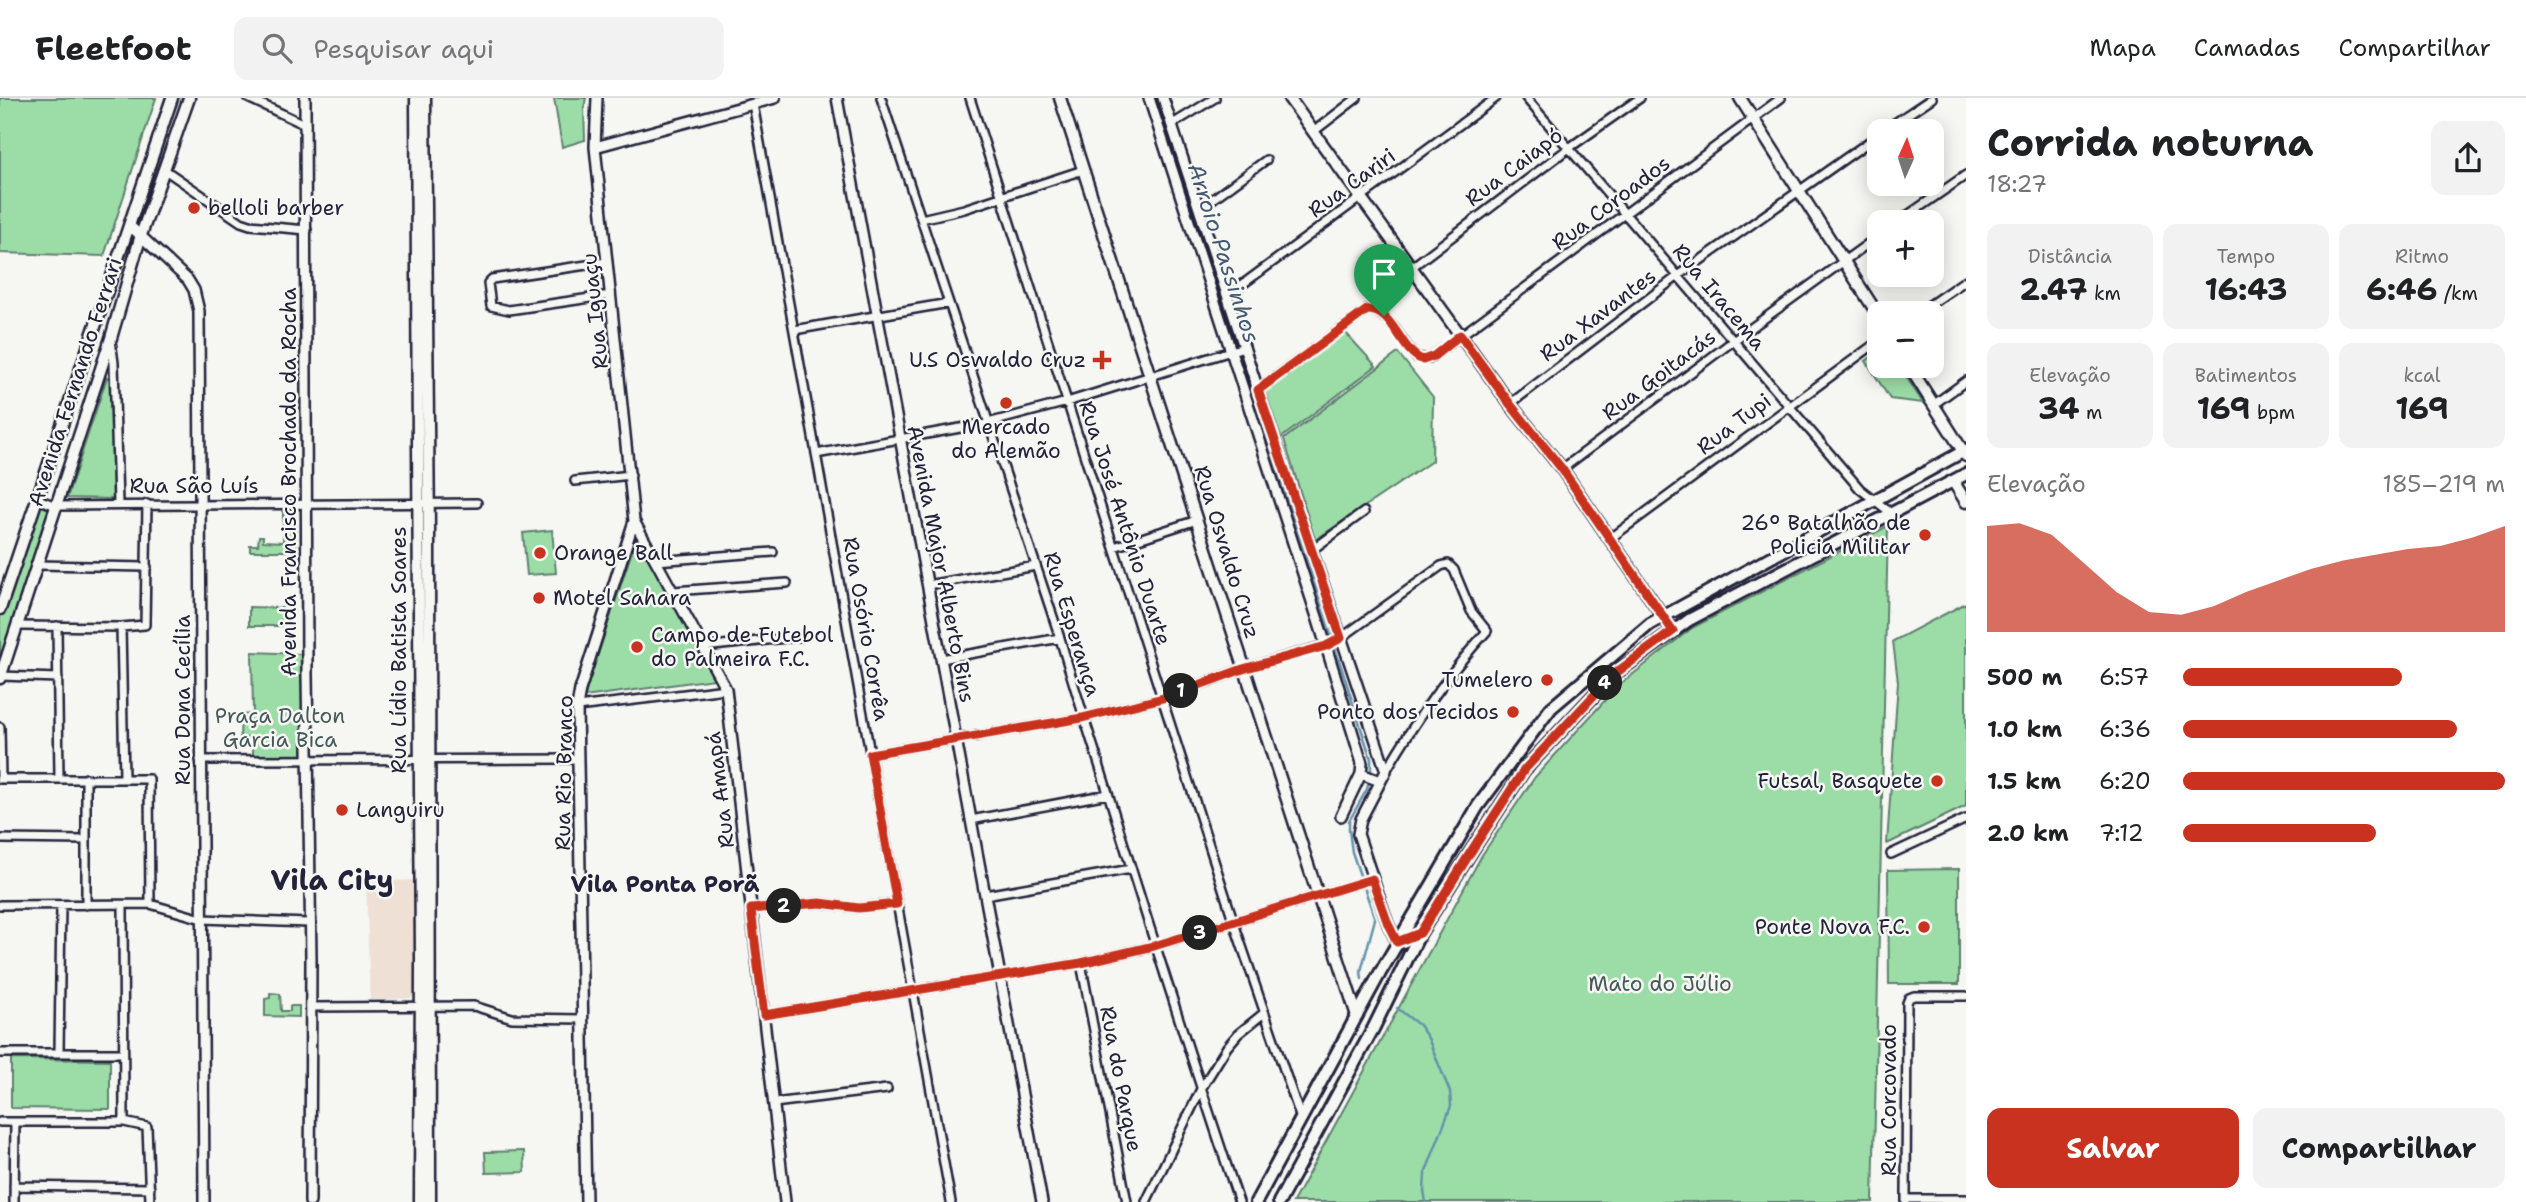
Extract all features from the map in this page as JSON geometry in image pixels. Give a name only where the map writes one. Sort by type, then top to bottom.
[{"type":"main road","name":"Avenida Fernando Ferrari","points":[[0,609],[172,98]]},
{"type":"main road","name":"Avenida Fernando Ferrari","points":[[0,677],[111,338],[141,235],[189,98]]},
{"type":"main road","name":"Rua Lídio Batista Soares","points":[[416,98],[421,117]]},
{"type":"main road","name":"Rua Lídio Batista Soares","points":[[419,1202],[424,1162],[424,589],[429,503],[423,440],[422,355],[421,117],[425,98]]},
{"type":"main road","name":"Rua Osvaldo Cruz","points":[[1060,98],[1357,1016]]},
{"type":"main road","points":[[1289,98],[1510,404],[1562,469],[1673,631]]},
{"type":"main road","points":[[1740,98],[1869,301]]},
{"type":"main road","points":[[1256,1202],[1397,942],[1478,806],[1551,708],[1650,624],[1872,500],[1965,453],[1916,378]]},
{"type":"main road","name":"Rua Lídio Batista Soares","points":[[423,440],[417,503],[424,589]]},
{"type":"main road","points":[[1279,1202],[1382,1012],[1420,933],[1472,850],[1524,770],[1613,675],[1689,620],[1966,474]]},
{"type":"main road","points":[[1953,481],[1966,502]]},
{"type":"main road","points":[[1397,942],[1420,933]]},
{"type":"main road","points":[[1357,1016],[1374,1027]]},
{"type":"main road","name":"Rua Lídio Batista Soares","points":[[424,1162],[430,1202]]},
{"type":"street","points":[[248,98],[306,125]]},
{"type":"street","name":"Avenida Francisco Brochado da Rocha","points":[[305,98],[310,1202]]},
{"type":"street","name":"Rua Iguaçu","points":[[597,98],[595,147],[634,521]]},
{"type":"street","points":[[595,147],[775,98]]},
{"type":"street","name":"Avenida Major Alberto Bins","points":[[837,98],[1042,1202]]},
{"type":"street","name":"Rua Esperança","points":[[881,98],[1060,638],[1082,718],[1154,946],[1240,1202]]},
{"type":"street","name":"Rua José Antônio Duarte","points":[[970,98],[1234,923],[1301,1119]]},
{"type":"street","points":[[1149,98],[1327,645],[1362,763],[1371,777],[1358,834],[1369,880],[1397,942]]},
{"type":"street","points":[[1163,98],[1243,347],[1386,771]]},
{"type":"street","points":[[1171,125],[1215,98]]},
{"type":"street","points":[[1313,132],[1357,98]]},
{"type":"street","name":"Rua Cariri","points":[[1228,295],[1496,98]]},
{"type":"street","name":"Rua Iracema","points":[[1525,98],[1788,406],[1872,500],[1891,513]]},
{"type":"street","name":"Rua Caiapó","points":[[1412,267],[1569,148],[1640,98]]},
{"type":"street","name":"Rua Coroados","points":[[1258,390],[1367,310],[1374,310],[1384,316],[1411,352],[1423,360],[1434,356],[1781,98]]},
{"type":"street","name":"Rua Xavantes","points":[[1900,119],[1932,98]]},
{"type":"street","name":"Rua Osório Corrêa","points":[[753,104],[951,1202]]},
{"type":"street","name":"Rua Xavantes","points":[[1510,404],[1678,276],[1867,142]]},
{"type":"street","points":[[1199,209],[1266,160]]},
{"type":"street","points":[[164,170],[241,222],[306,230]]},
{"type":"street","points":[[921,219],[1002,197],[1083,170]]},
{"type":"street","points":[[1915,210],[1966,175]]},
{"type":"street","name":"Rua Dona Cecília","points":[[130,226],[188,281],[198,301],[204,1202]]},
{"type":"street","name":"Rua Goitacás","points":[[1562,469],[1867,244]]},
{"type":"street","points":[[607,262],[489,280],[491,306],[509,310],[611,295]]},
{"type":"street","points":[[1935,301],[1966,280]]},
{"type":"street","points":[[794,330],[949,303]]},
{"type":"street","points":[[111,338],[118,504]]},
{"type":"street","points":[[816,454],[988,423],[1068,402],[1243,347]]},
{"type":"street","name":"Rua Tupi","points":[[1611,538],[1867,349]]},
{"type":"street","points":[[1933,405],[1966,381]]},
{"type":"street","points":[[575,481],[631,475]]},
{"type":"street","name":"Rua São Luís","points":[[38,499],[56,506],[477,503]]},
{"type":"street","points":[[17,626],[145,625],[147,504]]},
{"type":"street","points":[[1312,550],[1364,512]]},
{"type":"street","points":[[1114,547],[1198,520]]},
{"type":"street","name":"Rua Amapá","points":[[634,521],[726,690],[785,1202]]},
{"type":"street","name":"Rua Rio Branco","points":[[586,1202],[577,707],[580,690],[634,521]]},
{"type":"street","points":[[656,561],[773,552]]},
{"type":"street","points":[[870,754],[1082,718],[1163,698],[1243,669],[1327,645],[1340,639],[1441,566],[1448,564],[1454,570],[1471,611],[1488,632],[1426,706],[1386,771],[1371,777],[1341,816]]},
{"type":"street","points":[[37,565],[147,568]]},
{"type":"street","points":[[928,585],[1036,566]]},
{"type":"street","points":[[673,591],[787,583]]},
{"type":"street","points":[[57,626],[59,778]]},
{"type":"street","points":[[121,627],[124,778]]},
{"type":"street","points":[[704,647],[805,636]]},
{"type":"street","points":[[941,659],[1060,638]]},
{"type":"street","points":[[0,677],[58,678]]},
{"type":"street","points":[[577,707],[726,690]]},
{"type":"street","points":[[0,727],[1,779],[149,780],[150,904]]},
{"type":"street","points":[[200,760],[578,760]]},
{"type":"street","points":[[86,778],[86,905]]},
{"type":"street","points":[[971,820],[1108,794]]},
{"type":"street","points":[[1891,854],[1966,819]]},
{"type":"street","points":[[0,839],[86,840]]},
{"type":"street","points":[[985,895],[1131,869]]},
{"type":"street","points":[[764,1015],[1081,963],[1234,923],[1369,880]]},
{"type":"street","points":[[751,909],[820,903],[859,908],[897,904]]},
{"type":"street","points":[[0,906],[150,904],[202,919],[309,923]]},
{"type":"street","points":[[59,1052],[61,905]]},
{"type":"street","points":[[123,905],[124,1122]]},
{"type":"street","name":"Rua do Parque","points":[[1081,963],[1127,1202]]},
{"type":"street","name":"Rua Corcovado","points":[[1906,1201],[1909,998],[1966,996]]},
{"type":"street","points":[[310,1007],[474,1006],[512,1018],[583,1019]]},
{"type":"street","points":[[1146,1202],[1201,1089],[1232,1040],[1264,1013]]},
{"type":"street","points":[[0,1053],[123,1053]]},
{"type":"street","points":[[774,1103],[887,1089]]},
{"type":"street","points":[[0,1122],[124,1122],[147,1126],[150,1202]]},
{"type":"street","points":[[14,1202],[15,1122]]},
{"type":"street","points":[[14,1186],[150,1188]]},
{"type":"street","points":[[1906,1201],[1966,1199]]},
{"type":"shaded area","points":[[413,880],[416,998],[370,1000],[366,882]]},
{"type":"green space","points":[[0,98],[156,98],[104,256],[0,253]]},
{"type":"green space","points":[[554,98],[586,98],[585,140],[562,147]]},
{"type":"green space","points":[[1345,332],[1376,366],[1281,438],[1263,391]]},
{"type":"green space","points":[[1398,353],[1433,397],[1432,461],[1315,540],[1284,439]]},
{"type":"green space","points":[[107,377],[115,380],[115,499],[67,498]]},
{"type":"green space","points":[[1877,378],[1907,378],[1923,403],[1890,399]]},
{"type":"green space","points":[[36,504],[49,509],[0,659],[0,614]]},
{"type":"green space","points":[[283,510],[294,510],[296,551],[250,551],[250,545],[258,545],[259,536],[263,536],[263,541],[283,542]]},
{"type":"green space","name":"Mato do Júlio","points":[[1888,526],[1873,1202],[1293,1202],[1482,855],[1535,777],[1618,686],[1692,628]]},
{"type":"green space","name":"Orange Ball","points":[[552,530],[556,573],[527,575],[523,533]]},
{"type":"green space","points":[[637,536],[714,679],[584,697]]},
{"type":"green space","points":[[1966,603],[1966,806],[1887,844],[1898,682],[1893,641]]},
{"type":"green space","points":[[249,607],[282,608],[282,626],[249,626]]},
{"type":"green space","name":"Praça Dalton Garcia Bica","points":[[252,652],[301,654],[307,659],[309,759],[276,759],[271,755],[253,755],[253,738],[240,738],[241,715],[253,714]]},
{"type":"green space","name":"Ponte Nova F.C.","points":[[1959,869],[1959,984],[1889,984],[1888,870]]},
{"type":"green space","points":[[270,993],[280,994],[281,1011],[290,1011],[290,1006],[299,1006],[299,1017],[265,1016],[265,999],[270,998]]},
{"type":"green space","points":[[11,1059],[110,1060],[110,1109],[11,1108]]},
{"type":"green space","points":[[524,1151],[525,1172],[486,1173],[485,1152]]},
{"type":"waterway","name":"Arroio Passinhos","points":[[1157,98],[1371,759],[1367,789],[1349,821],[1352,852],[1375,919],[1361,971],[1362,979]]},
{"type":"waterway","points":[[1397,1008],[1419,1025],[1428,1038],[1450,1092],[1451,1106],[1425,1174],[1426,1202]]},
{"type":"place","name":"belloli barber","points":[[194,208]]},
{"type":"place","name":"U.S Oswaldo Cruz","points":[[1102,360]]},
{"type":"place","name":"Mercado do Alemão","points":[[1006,403]]},
{"type":"place","name":"26º Batalhão de Policia Militar","points":[[1925,535]]},
{"type":"place","name":"Orange Ball","points":[[540,553]]},
{"type":"place","name":"Motel Sahara","points":[[539,598]]},
{"type":"place","name":"Campo de Futebol do Palmeira F.C.","points":[[637,647]]},
{"type":"place","name":"Tumelero","points":[[1547,680]]},
{"type":"place","name":"Ponto dos Tecidos","points":[[1513,712]]},
{"type":"place","name":"Futsal, Basquete","points":[[1937,781]]},
{"type":"place","name":"Languiru","points":[[342,810]]},
{"type":"place","name":"Ponte Nova F.C.","points":[[1924,927]]},
{"type":"district","name":"Vila City","points":[[332,880]]},
{"type":"district","name":"Vila Ponta Porã","points":[[665,884]]},
{"type":"route","points":[[1374,310],[1384,316],[1411,352],[1423,360],[1434,356],[1460,335],[1562,469],[1673,631],[1613,675],[1524,770],[1420,933],[1397,942],[1372,879],[1234,923],[1081,963],[764,1015],[751,909],[820,903],[850,908],[897,904],[870,754],[1082,718],[1163,698],[1243,669],[1326,646],[1341,638],[1258,390],[1361,313],[1374,310]]}]
